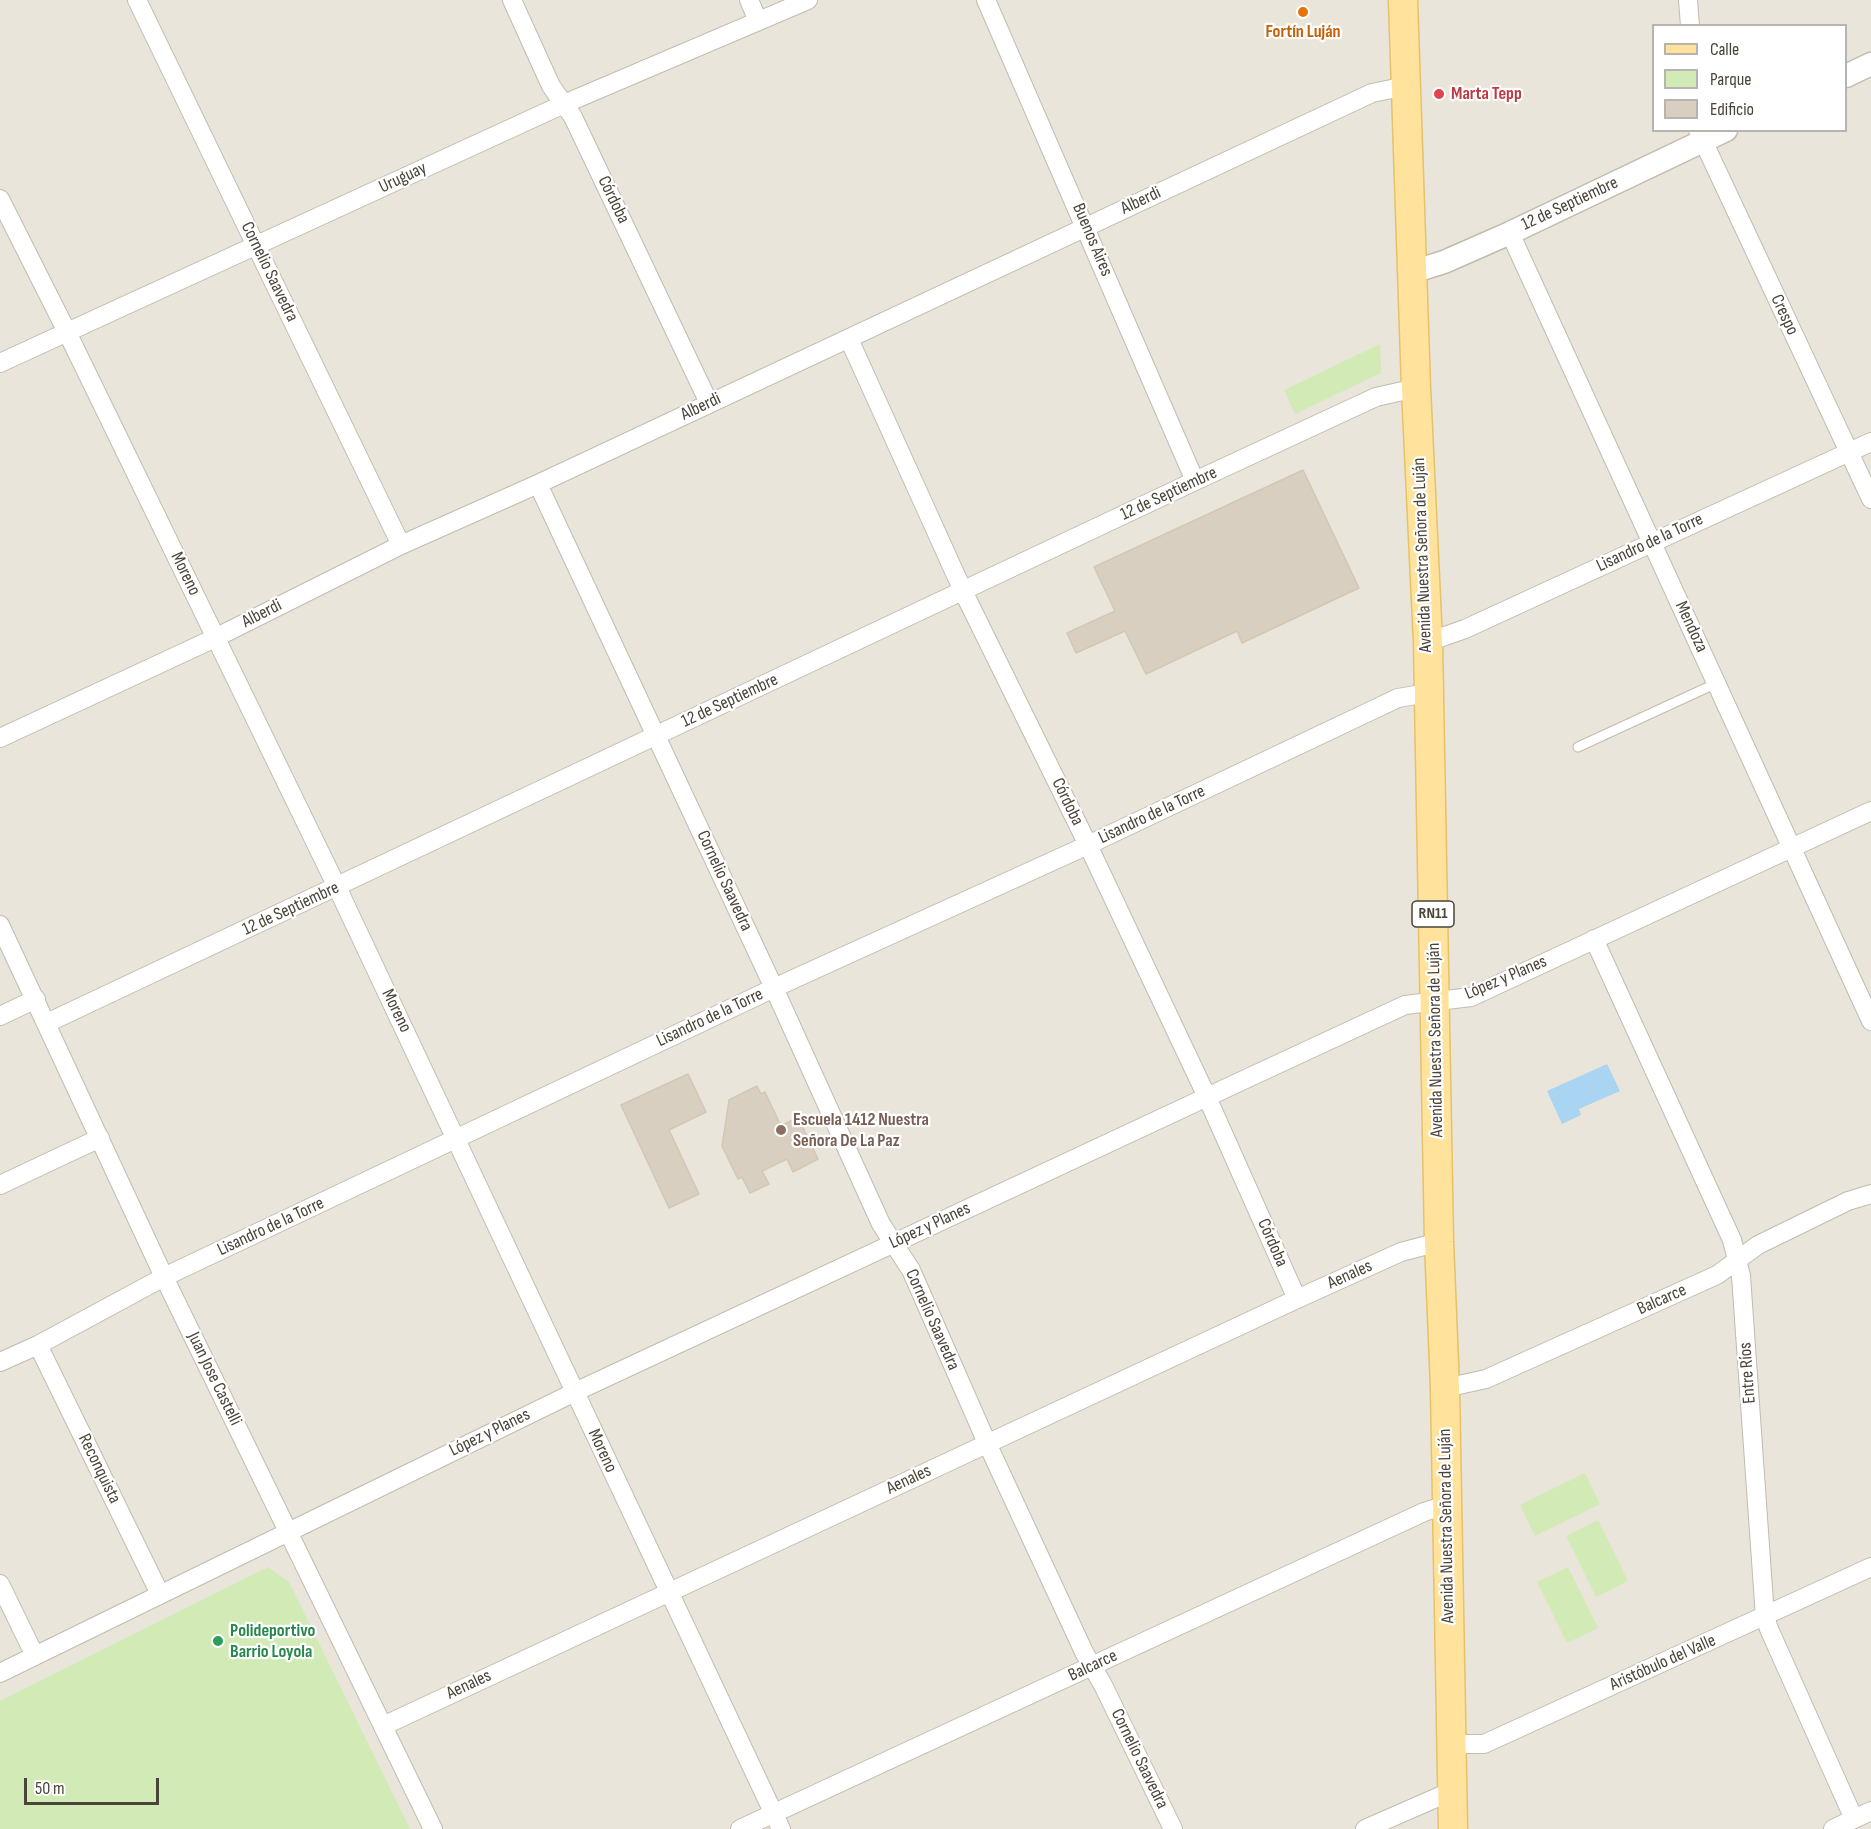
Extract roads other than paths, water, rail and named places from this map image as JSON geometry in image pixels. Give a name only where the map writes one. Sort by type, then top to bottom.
[{"type":"main road","name":"Avenida Nuestra Señora de Luján","points":[[1403,0],[1416,388],[1428,642],[1453,1829]]},
{"type":"street","name":"Córdoba","points":[[512,0],[551,86],[573,117],[710,403]]},
{"type":"street","points":[[749,0],[758,21]]},
{"type":"street","name":"Uruguay","points":[[0,363],[564,104],[808,0]]},
{"type":"street","name":"Buenos Aires","points":[[986,0],[1195,481]]},
{"type":"street","points":[[1688,0],[1690,24]]},
{"type":"street","name":"Cornelio Saavedra","points":[[142,1],[255,245],[401,544]]},
{"type":"street","points":[[1847,75],[1871,64]]},
{"type":"street","name":"Alberdi","points":[[0,738],[216,638],[401,544],[538,484],[1372,93],[1406,86]]},
{"type":"street","name":"12 de Septiembre","points":[[1412,272],[1444,262],[1510,233],[1700,136],[1717,132]]},
{"type":"street","name":"Crespo","points":[[1700,136],[1871,499]]},
{"type":"street","name":"Moreno","points":[[0,199],[68,332],[337,887],[778,1821]]},
{"type":"street","name":"Mendoza","points":[[1510,233],[1871,1021]]},
{"type":"street","name":"Córdoba","points":[[849,339],[963,591],[1088,845],[1206,1097],[1297,1299]]},
{"type":"street","name":"12 de Septiembre","points":[[47,1023],[1376,397],[1416,388]]},
{"type":"street","name":"Lisandro de la Torre","points":[[1428,642],[1465,629],[1871,442]]},
{"type":"street","name":"Cornelio Saavedra","points":[[538,484],[774,988],[881,1224],[910,1270],[987,1443],[1092,1666],[1173,1829]]},
{"type":"street","name":"Lisandro de la Torre","points":[[0,1362],[38,1345],[164,1277],[774,988],[1088,845],[1398,698],[1428,693]]},
{"type":"street","name":"López y Planes","points":[[0,1673],[575,1392],[1405,1005],[1471,997],[1871,811]]},
{"type":"street","name":"Juan Jose Castelli","points":[[0,926],[164,1277],[433,1829]]},
{"type":"street","name":"Entre Ríos","points":[[1594,939],[1732,1240],[1738,1260],[1742,1276],[1765,1617],[1842,1826]]},
{"type":"street","points":[[0,1016],[36,999]]},
{"type":"street","points":[[0,1185],[100,1138]]},
{"type":"street","name":"Balcarce","points":[[1445,1388],[1486,1379],[1717,1275],[1758,1245],[1848,1201],[1871,1194]]},
{"type":"street","name":"Aenales","points":[[382,1726],[1297,1299],[1401,1252],[1439,1242]]},
{"type":"street","name":"Reconquista","points":[[38,1345],[160,1594]]},
{"type":"street","name":"Balcarce","points":[[740,1829],[778,1821],[1092,1666],[1424,1512],[1446,1504]]},
{"type":"street","name":"Aristóbulo del Valle","points":[[1450,1744],[1484,1744],[1871,1567]]},
{"type":"street","points":[[0,1584],[35,1656]]},
{"type":"street","points":[[1365,1829],[1452,1791]]},
{"type":"street","points":[[1842,1826],[1871,1811]]},
{"type":"lane","points":[[1578,747],[1716,683]]},
{"type":"water","points":[[1607,1064],[1620,1091],[1579,1109],[1581,1115],[1562,1124],[1547,1091]]},
{"type":"place","name":"Fortín Luján","points":[[1303,12]]},
{"type":"place","name":"Marta Tepp","points":[[1439,94]]},
{"type":"place","name":"Escuela 1412 Nuestra Señora De La Paz","points":[[781,1130]]},
{"type":"place","name":"Polideportivo Barrio Loyola","points":[[218,1641]]}]
